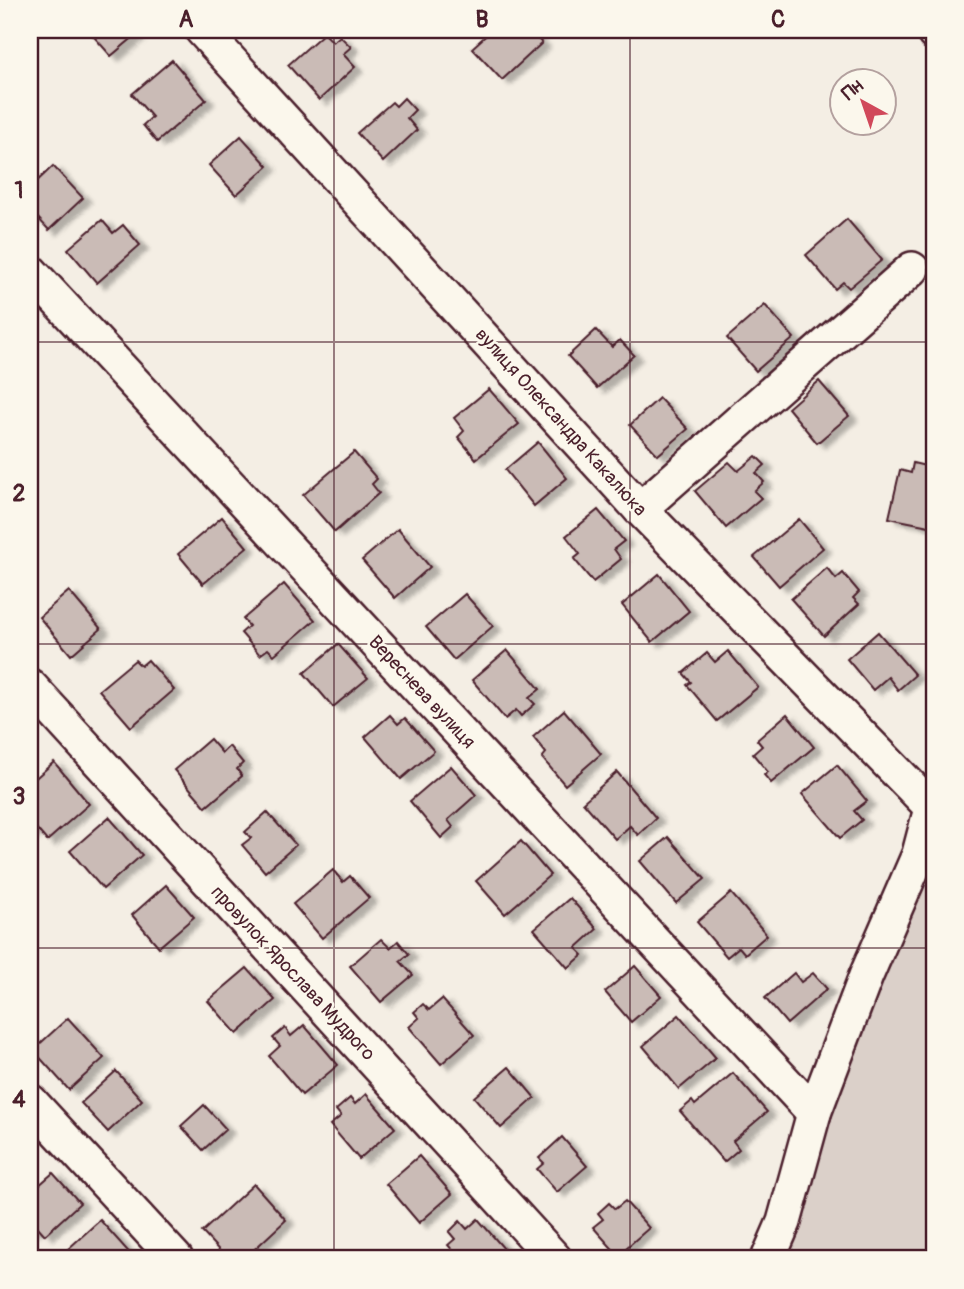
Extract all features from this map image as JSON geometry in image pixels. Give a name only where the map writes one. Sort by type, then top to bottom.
[{"type":"street","name":"вулиця Олександра Какалюка","points":[[202,30],[640,509],[932,801]]},
{"type":"street","points":[[640,509],[912,269]]},
{"type":"street","name":"Вереснева вулиця","points":[[30,271],[814,1113]]},
{"type":"street","name":"провулок Ярослава Мудрого","points":[[30,686],[555,1259]]},
{"type":"street","points":[[768,1259],[784,1222],[814,1113],[866,976],[919,854],[932,801]]},
{"type":"street","points":[[30,1101],[176,1259]]},
{"type":"shaded area","points":[[934,835],[934,1259],[779,1259]]},
{"type":"building","points":[[88,30],[142,30],[111,56]]},
{"type":"building","points":[[492,30],[529,30],[542,43],[502,80],[472,48]]},
{"type":"building","points":[[324,33],[333,42],[340,36],[351,47],[343,54],[355,67],[319,100],[288,65]]},
{"type":"building","points":[[172,60],[206,100],[157,142],[143,125],[152,117],[132,94]]},
{"type":"building","points":[[404,98],[415,110],[407,118],[417,130],[383,162],[357,133],[392,102],[396,106]]},
{"type":"building","points":[[241,136],[268,166],[236,195],[209,165]]},
{"type":"building","points":[[53,166],[83,198],[49,230],[36,216],[30,219],[30,188]]},
{"type":"building","points":[[847,219],[882,260],[849,288],[843,282],[835,289],[806,255]]},
{"type":"building","points":[[102,220],[113,233],[123,225],[140,245],[97,283],[68,249]]},
{"type":"building","points":[[765,305],[794,338],[756,371],[727,338]]},
{"type":"building","points":[[596,330],[612,347],[620,340],[634,355],[597,388],[568,356]]},
{"type":"building","points":[[819,381],[849,416],[817,443],[788,408]]},
{"type":"building","points":[[489,389],[519,424],[476,459],[458,437],[464,431],[454,418]]},
{"type":"building","points":[[659,398],[688,429],[658,455],[630,425]]},
{"type":"building","points":[[538,442],[567,478],[534,506],[505,470]]},
{"type":"building","points":[[354,452],[377,479],[372,484],[379,493],[335,532],[303,495]]},
{"type":"building","points":[[756,456],[765,465],[756,473],[764,482],[754,491],[761,498],[726,528],[695,491],[729,462],[738,471]]},
{"type":"building","points":[[913,463],[934,468],[934,527],[889,518],[900,470],[911,473]]},
{"type":"building","points":[[598,510],[624,541],[614,549],[621,559],[593,582],[574,559],[580,554],[566,536]]},
{"type":"building","points":[[222,517],[247,547],[203,584],[178,554]]},
{"type":"building","points":[[799,519],[823,548],[779,586],[754,557]]},
{"type":"building","points":[[398,529],[430,567],[395,598],[362,560]]},
{"type":"building","points":[[827,568],[836,579],[843,573],[859,592],[853,598],[859,604],[824,636],[791,599]]},
{"type":"building","points":[[659,574],[689,611],[652,642],[622,605]]},
{"type":"building","points":[[284,584],[315,620],[274,655],[268,649],[260,655],[241,633],[249,626],[243,619]]},
{"type":"building","points":[[69,591],[101,629],[71,655],[39,617]]},
{"type":"building","points":[[465,594],[493,626],[454,660],[426,627]]},
{"type":"building","points":[[878,632],[915,675],[898,690],[888,677],[873,690],[847,659]]},
{"type":"building","points":[[338,644],[368,678],[333,707],[304,673]]},
{"type":"building","points":[[507,650],[540,689],[529,698],[535,704],[521,716],[516,710],[505,719],[472,680]]},
{"type":"building","points":[[728,651],[758,687],[717,721],[687,685],[691,682],[683,673],[707,653],[715,662]]},
{"type":"building","points":[[135,660],[141,666],[148,660],[174,690],[131,727],[99,690]]},
{"type":"building","points":[[564,710],[601,754],[565,785],[542,758],[546,753],[533,737]]},
{"type":"building","points":[[787,714],[814,747],[771,783],[764,775],[768,772],[753,754],[762,746],[757,740]]},
{"type":"building","points":[[390,715],[398,724],[405,718],[434,751],[401,779],[365,737]]},
{"type":"building","points":[[210,739],[222,753],[229,746],[243,763],[237,769],[242,776],[206,807],[174,770]]},
{"type":"building","points":[[54,762],[89,804],[47,841],[36,828],[30,835],[30,783]]},
{"type":"building","points":[[837,765],[867,801],[854,811],[862,820],[840,838],[802,794]]},
{"type":"building","points":[[451,766],[476,795],[448,820],[453,827],[441,838],[410,801]]},
{"type":"building","points":[[617,772],[656,818],[638,835],[630,826],[615,839],[583,802]]},
{"type":"building","points":[[267,812],[296,845],[265,872],[242,845],[251,838],[245,832]]},
{"type":"building","points":[[109,817],[142,855],[103,889],[70,851]]},
{"type":"building","points":[[668,837],[705,879],[676,903],[640,861]]},
{"type":"building","points":[[521,841],[550,875],[505,914],[476,881]]},
{"type":"building","points":[[333,870],[343,882],[350,876],[369,898],[322,938],[293,904]]},
{"type":"building","points":[[166,885],[194,917],[159,947],[132,915]]},
{"type":"building","points":[[731,893],[767,935],[745,954],[739,947],[727,957],[697,922]]},
{"type":"building","points":[[570,898],[597,929],[576,948],[583,955],[568,968],[534,929]]},
{"type":"building","points":[[381,939],[390,948],[398,941],[409,954],[400,961],[413,975],[381,1002],[350,966]]},
{"type":"building","points":[[635,966],[661,996],[631,1022],[605,992]]},
{"type":"building","points":[[247,968],[275,1000],[237,1034],[208,1001]]},
{"type":"building","points":[[794,973],[801,982],[813,973],[827,989],[787,1024],[765,998]]},
{"type":"building","points":[[442,999],[474,1035],[441,1064],[409,1027],[419,1018],[414,1012],[423,1004],[429,1010]]},
{"type":"building","points":[[679,1015],[716,1058],[679,1089],[643,1046]]},
{"type":"building","points":[[68,1018],[104,1058],[69,1090],[33,1050]]},
{"type":"building","points":[[304,1025],[338,1065],[302,1095],[269,1056],[280,1046],[273,1038],[285,1028],[291,1036]]},
{"type":"building","points":[[509,1067],[535,1098],[501,1128],[474,1097]]},
{"type":"building","points":[[116,1071],[142,1100],[108,1132],[81,1103]]},
{"type":"building","points":[[733,1073],[767,1112],[733,1141],[739,1149],[724,1162],[680,1111],[692,1101],[695,1105]]},
{"type":"building","points":[[366,1094],[395,1128],[359,1159],[330,1125],[341,1116],[336,1110],[350,1098],[355,1104]]},
{"type":"building","points":[[204,1105],[226,1129],[203,1150],[181,1126]]},
{"type":"building","points":[[562,1137],[587,1166],[557,1192],[537,1169],[544,1163],[539,1158]]},
{"type":"building","points":[[419,1156],[452,1194],[419,1223],[386,1184]]},
{"type":"building","points":[[53,1173],[80,1203],[45,1235],[37,1226],[30,1232],[30,1193]]},
{"type":"building","points":[[254,1184],[286,1220],[244,1259],[227,1259],[202,1232]]},
{"type":"building","points":[[625,1201],[649,1228],[618,1255],[593,1227],[603,1219],[598,1213],[609,1203],[615,1209]]},
{"type":"building","points":[[478,1219],[512,1258],[460,1259],[448,1245],[455,1239],[449,1232],[460,1221],[467,1229]]},
{"type":"building","points":[[100,1220],[135,1259],[77,1259],[68,1249]]}]
